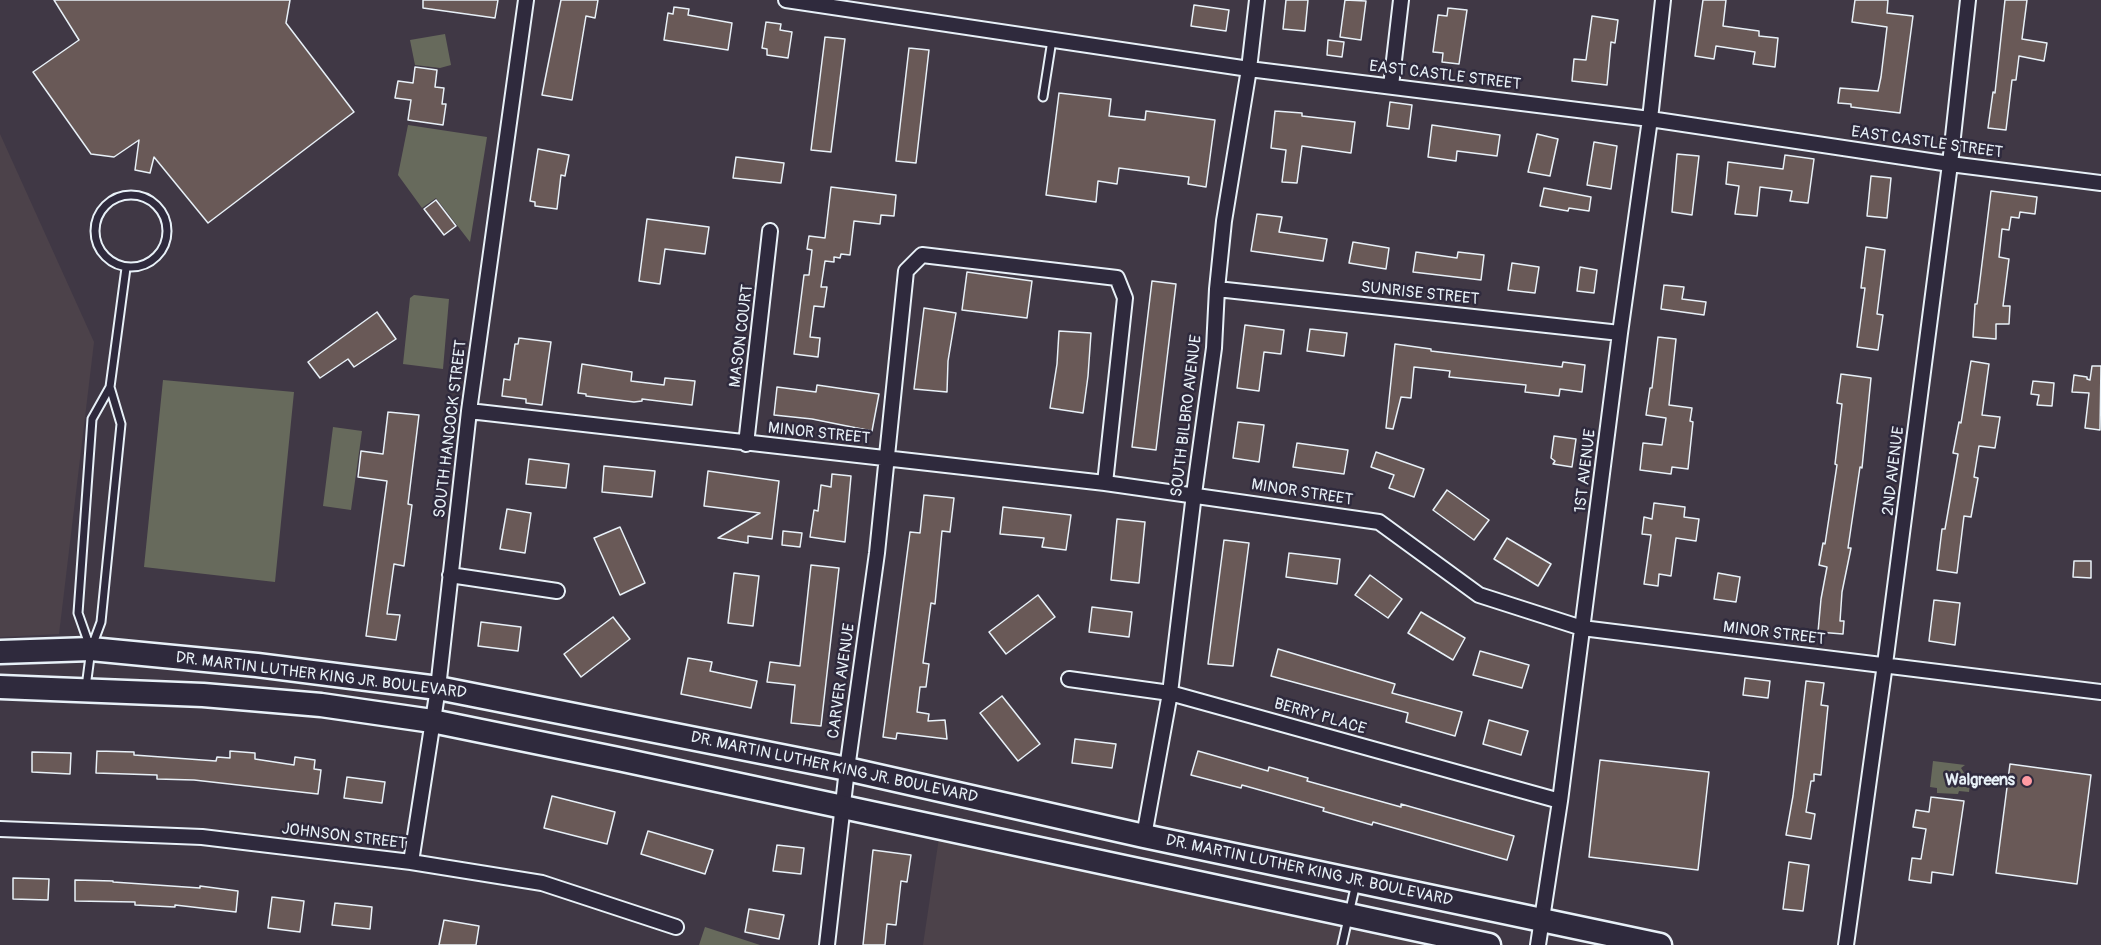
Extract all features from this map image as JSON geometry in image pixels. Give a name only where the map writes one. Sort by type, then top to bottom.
[{"type":"main road","name":"DR. MARTIN LUTHER KING JR. BOULEVARD","points":[[0,652],[91,649],[257,665],[438,687],[847,770],[1144,836],[1660,945]]},
{"type":"main road","name":"DR. MARTIN LUTHER KING JR. BOULEVARD","points":[[0,687],[203,695],[321,705],[432,722],[622,760],[1489,945]]},
{"type":"street","name":"SOUTH HANCOCK STREET","points":[[411,862],[438,687],[469,411],[526,0]]},
{"type":"street","name":"EAST CASTLE STREET","points":[[786,0],[1249,69],[1650,119],[1950,164],[2101,183]]},
{"type":"street","name":"SOUTH BILBRO AVENUE","points":[[1144,836],[1170,693],[1215,342],[1217,289],[1224,221],[1249,69],[1257,0]]},
{"type":"street","points":[[1391,86],[1401,0]]},
{"type":"street","name":"1ST AVENUE","points":[[1538,945],[1560,801],[1664,0]]},
{"type":"street","name":"2ND AVENUE","points":[[1846,945],[1950,164],[1968,0]]},
{"type":"street","name":"MASON COURT","points":[[746,444],[770,231]]},
{"type":"street","name":"CARVER AVENUE","points":[[827,945],[842,808],[877,553],[906,271],[922,255],[1117,278],[1125,298],[1105,483]]},
{"type":"street","name":"SUNRISE STREET","points":[[1217,289],[1620,333]]},
{"type":"street","name":"MINOR STREET","points":[[469,411],[1105,483],[1379,522],[1479,595],[1582,628],[2101,692]]},
{"type":"street","points":[[450,576],[557,591]]},
{"type":"street","name":"BERRY PLACE","points":[[1069,679],[1170,693],[1560,801]]},
{"type":"street","name":"JOHNSON STREET","points":[[0,829],[202,837],[411,862],[543,883],[676,927]]},
{"type":"lane","points":[[1043,96],[1053,39]]},
{"type":"lane","points":[[134,195],[156,204],[167,224],[167,236],[158,256],[148,264],[126,268],[114,264],[104,256],[97,246],[95,227],[101,210],[110,201],[121,196],[134,195]]},
{"type":"lane","points":[[91,649],[78,613],[92,419],[110,387],[126,268]]},
{"type":"lane","points":[[86,689],[91,649],[101,622],[121,424],[110,387]]},
{"type":"lane","points":[[1342,945],[1356,881]]},
{"type":"shaded area","points":[[0,134],[94,342],[59,634],[0,637]]},
{"type":"shaded area","points":[[939,838],[946,841],[1440,945],[923,945]]},
{"type":"green space","points":[[445,34],[451,65],[440,68],[415,65],[410,40]]},
{"type":"green space","points":[[408,125],[487,137],[470,242],[436,198],[422,208],[398,175]]},
{"type":"green space","points":[[414,295],[449,299],[443,369],[403,364],[410,298]]},
{"type":"green space","points":[[163,380],[294,392],[275,582],[144,567]]},
{"type":"green space","points":[[333,427],[362,431],[351,510],[323,506]]},
{"type":"green space","points":[[1933,761],[1965,765],[1961,768],[1966,776],[1971,773],[1969,792],[1937,793],[1937,788],[1930,787]]},
{"type":"green space","points":[[705,927],[760,945],[699,945]]},
{"type":"building","points":[[54,0],[290,0],[286,23],[354,112],[208,223],[154,157],[150,173],[135,170],[139,140],[114,157],[91,154],[33,72],[79,40]]},
{"type":"building","points":[[423,0],[498,0],[495,18],[423,8]]},
{"type":"building","points":[[561,0],[598,0],[595,18],[586,16],[572,100],[542,95]]},
{"type":"building","points":[[1286,0],[1308,0],[1305,31],[1283,29]]},
{"type":"building","points":[[1345,0],[1366,1],[1361,40],[1340,37]]},
{"type":"building","points":[[1703,0],[1726,0],[1723,26],[1759,31],[1759,36],[1778,38],[1775,67],[1753,64],[1755,52],[1716,46],[1714,59],[1695,56]]},
{"type":"building","points":[[1855,0],[1888,0],[1887,13],[1913,16],[1900,113],[1851,107],[1851,104],[1838,103],[1840,88],[1878,91],[1881,77],[1887,27],[1852,22]]},
{"type":"building","points":[[2005,0],[2027,0],[2022,39],[2047,43],[2044,61],[2019,56],[2016,80],[2012,80],[2006,130],[1988,128],[1993,92],[1995,93]]},
{"type":"building","points":[[1194,5],[1229,10],[1226,31],[1191,26]]},
{"type":"building","points":[[674,7],[689,9],[688,15],[732,23],[728,50],[664,40],[668,13],[673,14]]},
{"type":"building","points":[[1448,8],[1467,10],[1459,64],[1442,62],[1443,53],[1433,52],[1438,15],[1447,16]]},
{"type":"building","points":[[1592,16],[1618,20],[1615,43],[1611,42],[1607,85],[1572,81],[1574,59],[1586,60]]},
{"type":"building","points":[[766,22],[781,24],[780,30],[792,32],[788,58],[767,55],[767,49],[762,48]]},
{"type":"building","points":[[825,37],[845,39],[831,152],[811,150]]},
{"type":"building","points":[[1328,40],[1344,42],[1342,57],[1327,55]]},
{"type":"building","points":[[909,48],[929,50],[916,163],[896,161]]},
{"type":"building","points":[[415,67],[437,70],[435,87],[444,88],[442,104],[446,104],[443,125],[408,120],[411,100],[395,98],[398,81],[413,83]]},
{"type":"building","points":[[1059,93],[1111,99],[1109,116],[1145,120],[1146,111],[1215,120],[1206,187],[1188,184],[1189,177],[1119,168],[1117,184],[1098,181],[1096,202],[1046,195]]},
{"type":"building","points":[[1390,102],[1412,105],[1409,129],[1387,126]]},
{"type":"building","points":[[1275,111],[1355,122],[1351,153],[1302,146],[1297,183],[1282,182],[1286,150],[1271,148]]},
{"type":"building","points":[[1432,125],[1500,135],[1497,156],[1457,151],[1456,161],[1428,157]]},
{"type":"building","points":[[1537,134],[1558,139],[1550,176],[1528,172]]},
{"type":"building","points":[[1594,142],[1617,146],[1611,189],[1587,185]]},
{"type":"building","points":[[538,149],[569,155],[565,176],[561,175],[557,209],[535,206],[535,202],[530,201]]},
{"type":"building","points":[[1677,154],[1699,156],[1692,215],[1672,212]]},
{"type":"building","points":[[1785,155],[1814,159],[1808,203],[1790,201],[1792,191],[1760,187],[1757,216],[1735,214],[1739,186],[1726,184],[1728,162],[1783,169]]},
{"type":"building","points":[[736,157],[784,163],[781,183],[733,178]]},
{"type":"building","points":[[1871,176],[1891,178],[1887,218],[1867,216]]},
{"type":"building","points":[[831,187],[896,195],[894,216],[881,215],[880,224],[854,221],[850,255],[841,254],[840,258],[834,257],[834,262],[825,261],[821,287],[827,287],[824,307],[814,306],[810,337],[820,338],[818,357],[794,354],[804,275],[809,275],[812,250],[807,249],[809,236],[825,238]]},
{"type":"building","points":[[1544,188],[1591,197],[1589,211],[1569,208],[1568,211],[1540,206]]},
{"type":"building","points":[[1991,191],[2037,197],[2035,214],[2020,212],[2019,218],[2011,217],[2009,230],[2002,229],[1999,257],[2009,259],[2003,306],[2010,306],[2009,324],[1996,324],[1996,339],[1973,337],[1975,304],[1977,304]]},
{"type":"building","points":[[436,200],[456,226],[444,235],[424,209]]},
{"type":"building","points":[[1257,214],[1282,217],[1279,232],[1327,239],[1323,261],[1251,251]]},
{"type":"building","points":[[647,219],[709,227],[705,254],[665,249],[660,284],[639,281]]},
{"type":"building","points":[[1353,242],[1389,248],[1386,269],[1349,263]]},
{"type":"building","points":[[1866,247],[1885,250],[1877,314],[1883,315],[1878,350],[1857,347],[1865,288],[1861,288]]},
{"type":"building","points":[[1416,252],[1457,258],[1458,252],[1484,255],[1481,280],[1413,272]]},
{"type":"building","points":[[1512,263],[1539,267],[1535,293],[1508,290]]},
{"type":"building","points":[[1580,267],[1597,270],[1594,293],[1577,291]]},
{"type":"building","points":[[967,272],[1032,281],[1027,318],[962,310]]},
{"type":"building","points":[[1152,281],[1176,284],[1156,450],[1132,447]]},
{"type":"building","points":[[1664,285],[1684,287],[1682,299],[1706,302],[1704,315],[1661,309]]},
{"type":"building","points":[[924,308],[956,313],[948,361],[947,392],[914,389]]},
{"type":"building","points":[[377,312],[396,339],[354,367],[348,359],[320,378],[308,362]]},
{"type":"building","points":[[1245,325],[1284,330],[1281,354],[1264,352],[1259,391],[1237,388]]},
{"type":"building","points":[[1310,329],[1347,333],[1344,356],[1307,351]]},
{"type":"building","points":[[1059,331],[1091,333],[1083,413],[1050,408],[1057,364]]},
{"type":"building","points":[[1658,337],[1676,339],[1669,405],[1692,408],[1690,421],[1693,422],[1688,469],[1672,467],[1671,474],[1640,470],[1643,443],[1662,445],[1666,418],[1646,415],[1650,388],[1652,388]]},
{"type":"building","points":[[519,338],[551,342],[542,405],[526,403],[526,399],[502,396],[504,379],[510,380],[515,344],[518,344]]},
{"type":"building","points":[[1395,344],[1431,349],[1431,351],[1562,367],[1563,362],[1585,365],[1582,392],[1560,389],[1559,396],[1525,392],[1526,385],[1449,377],[1450,371],[1414,367],[1411,398],[1401,397],[1393,429],[1386,428]]},
{"type":"building","points":[[1971,361],[1989,364],[1982,415],[2000,417],[1995,448],[1979,446],[1974,477],[1978,478],[1971,517],[1964,516],[1957,573],[1937,570],[1942,529],[1945,529],[1958,454],[1953,453],[1959,422],[1961,423]]},
{"type":"building","points":[[582,364],[632,372],[631,381],[664,385],[665,378],[695,381],[692,405],[642,399],[642,401],[634,402],[586,396],[586,394],[578,393]]},
{"type":"building","points":[[2092,366],[2101,366],[2100,430],[2085,428],[2089,393],[2072,392],[2074,375],[2087,377],[2090,380]]},
{"type":"building","points":[[1841,374],[1871,378],[1862,468],[1860,467],[1848,548],[1851,548],[1842,592],[1840,621],[1844,621],[1843,634],[1818,632],[1827,567],[1819,565],[1823,543],[1825,544],[1837,465],[1835,464],[1842,404],[1837,403]]},
{"type":"building","points":[[2033,381],[2054,383],[2052,406],[2037,405],[2039,395],[2031,394]]},
{"type":"building","points":[[817,385],[879,394],[872,431],[812,419],[774,415],[777,387],[816,392]]},
{"type":"building","points":[[388,412],[419,415],[408,504],[412,505],[404,566],[394,564],[387,614],[400,615],[396,640],[366,636],[387,481],[358,477],[361,451],[383,454]]},
{"type":"building","points":[[1238,422],[1264,425],[1259,462],[1233,458]]},
{"type":"building","points":[[1554,436],[1576,439],[1572,467],[1553,464],[1555,461],[1551,458]]},
{"type":"building","points":[[1297,443],[1348,450],[1344,474],[1293,467]]},
{"type":"building","points":[[1376,452],[1424,469],[1414,497],[1389,488],[1394,475],[1371,467]]},
{"type":"building","points":[[529,459],[569,464],[566,488],[526,484]]},
{"type":"building","points":[[604,466],[655,471],[652,497],[602,492]]},
{"type":"building","points":[[708,471],[779,481],[772,539],[748,536],[748,543],[718,538],[760,513],[704,506]]},
{"type":"building","points":[[832,474],[851,476],[845,542],[810,537],[814,510],[818,511],[821,485],[831,487]]},
{"type":"building","points":[[1447,490],[1489,520],[1474,540],[1433,510]]},
{"type":"building","points":[[924,495],[954,498],[950,532],[942,531],[935,604],[931,603],[923,663],[929,664],[926,687],[920,687],[917,712],[929,714],[928,721],[945,720],[947,739],[897,733],[896,739],[883,737],[910,532],[920,533]]},
{"type":"building","points":[[1654,503],[1685,507],[1684,517],[1699,519],[1696,541],[1676,538],[1671,576],[1659,574],[1658,586],[1644,584],[1651,535],[1642,534],[1644,517],[1652,519]]},
{"type":"building","points":[[1003,507],[1071,515],[1066,550],[1042,547],[1044,538],[1000,534]]},
{"type":"building","points":[[507,509],[531,513],[525,553],[500,549]]},
{"type":"building","points":[[1117,519],[1145,522],[1139,583],[1111,580]]},
{"type":"building","points":[[620,527],[645,583],[620,595],[594,538]]},
{"type":"building","points":[[783,531],[802,533],[800,547],[782,545]]},
{"type":"building","points":[[1507,538],[1551,564],[1538,586],[1494,559]]},
{"type":"building","points":[[1224,540],[1249,543],[1233,666],[1208,664]]},
{"type":"building","points":[[1289,553],[1340,559],[1337,584],[1286,577]]},
{"type":"building","points":[[2074,561],[2091,561],[2091,578],[2073,577]]},
{"type":"building","points":[[811,565],[839,568],[821,726],[791,723],[795,685],[767,682],[770,662],[800,666]]},
{"type":"building","points":[[734,573],[759,576],[753,626],[728,623]]},
{"type":"building","points":[[1718,573],[1740,577],[1736,602],[1714,599]]},
{"type":"building","points":[[1370,575],[1402,599],[1388,618],[1355,595]]},
{"type":"building","points":[[1038,595],[1055,617],[1006,654],[989,632]]},
{"type":"building","points":[[1934,600],[1960,603],[1955,645],[1929,641]]},
{"type":"building","points":[[1092,607],[1132,612],[1129,637],[1089,632]]},
{"type":"building","points":[[1421,612],[1465,638],[1453,660],[1408,633]]},
{"type":"building","points":[[613,617],[630,639],[581,677],[564,654]]},
{"type":"building","points":[[481,622],[521,627],[518,651],[478,646]]},
{"type":"building","points":[[1278,649],[1395,684],[1392,693],[1462,712],[1455,736],[1406,722],[1408,713],[1271,676]]},
{"type":"building","points":[[1480,651],[1529,665],[1522,688],[1473,675]]},
{"type":"building","points":[[688,658],[712,662],[710,671],[757,681],[751,708],[681,694]]},
{"type":"building","points":[[1745,678],[1770,681],[1768,698],[1743,695]]},
{"type":"building","points":[[1806,681],[1824,683],[1821,705],[1828,706],[1821,775],[1814,774],[1814,781],[1811,781],[1806,812],[1815,814],[1811,839],[1786,835],[1793,796]]},
{"type":"building","points":[[1002,696],[1040,744],[1018,761],[980,713]]},
{"type":"building","points":[[1489,720],[1528,731],[1521,755],[1483,744]]},
{"type":"building","points":[[1075,739],[1116,744],[1112,768],[1072,763]]},
{"type":"building","points":[[97,751],[134,752],[134,755],[216,761],[217,757],[230,758],[230,751],[255,753],[255,759],[294,765],[295,757],[315,760],[314,769],[321,770],[318,794],[194,780],[157,779],[157,775],[96,773]]},
{"type":"building","points":[[1198,751],[1268,771],[1269,767],[1308,778],[1307,781],[1401,807],[1401,804],[1514,836],[1507,860],[1373,822],[1372,825],[1323,811],[1324,808],[1242,785],[1241,788],[1191,775]]},
{"type":"building","points":[[32,752],[71,753],[70,774],[32,772]]},
{"type":"building","points":[[1600,760],[1709,772],[1698,870],[1589,857]]},
{"type":"building","name":"Walgreens","points":[[2010,764],[2091,775],[2077,884],[1996,873]]},
{"type":"building","points":[[347,777],[385,782],[382,803],[344,798]]},
{"type":"building","points":[[552,796],[615,812],[607,844],[544,828]]},
{"type":"building","points":[[1931,797],[1964,801],[1953,875],[1932,872],[1931,883],[1909,880],[1912,858],[1921,859],[1926,829],[1913,827],[1916,810],[1929,812]]},
{"type":"building","points":[[648,831],[713,850],[705,874],[641,854]]},
{"type":"building","points":[[777,845],[804,848],[801,874],[773,871]]},
{"type":"building","points":[[873,850],[911,855],[907,882],[901,881],[896,925],[887,924],[885,945],[863,945]]},
{"type":"building","points":[[1789,862],[1809,865],[1803,911],[1783,909]]},
{"type":"building","points":[[13,878],[49,879],[48,900],[13,899]]},
{"type":"building","points":[[75,880],[200,888],[200,886],[238,891],[236,912],[175,905],[175,907],[135,905],[135,902],[75,901]]},
{"type":"building","points":[[272,897],[304,901],[300,932],[268,928]]},
{"type":"building","points":[[335,903],[372,907],[370,929],[332,925]]},
{"type":"building","points":[[749,909],[784,915],[779,939],[745,932]]},
{"type":"building","points":[[444,920],[479,926],[476,945],[439,945]]},
{"type":"place","name":"Walgreens","points":[[2027,781]]}]
